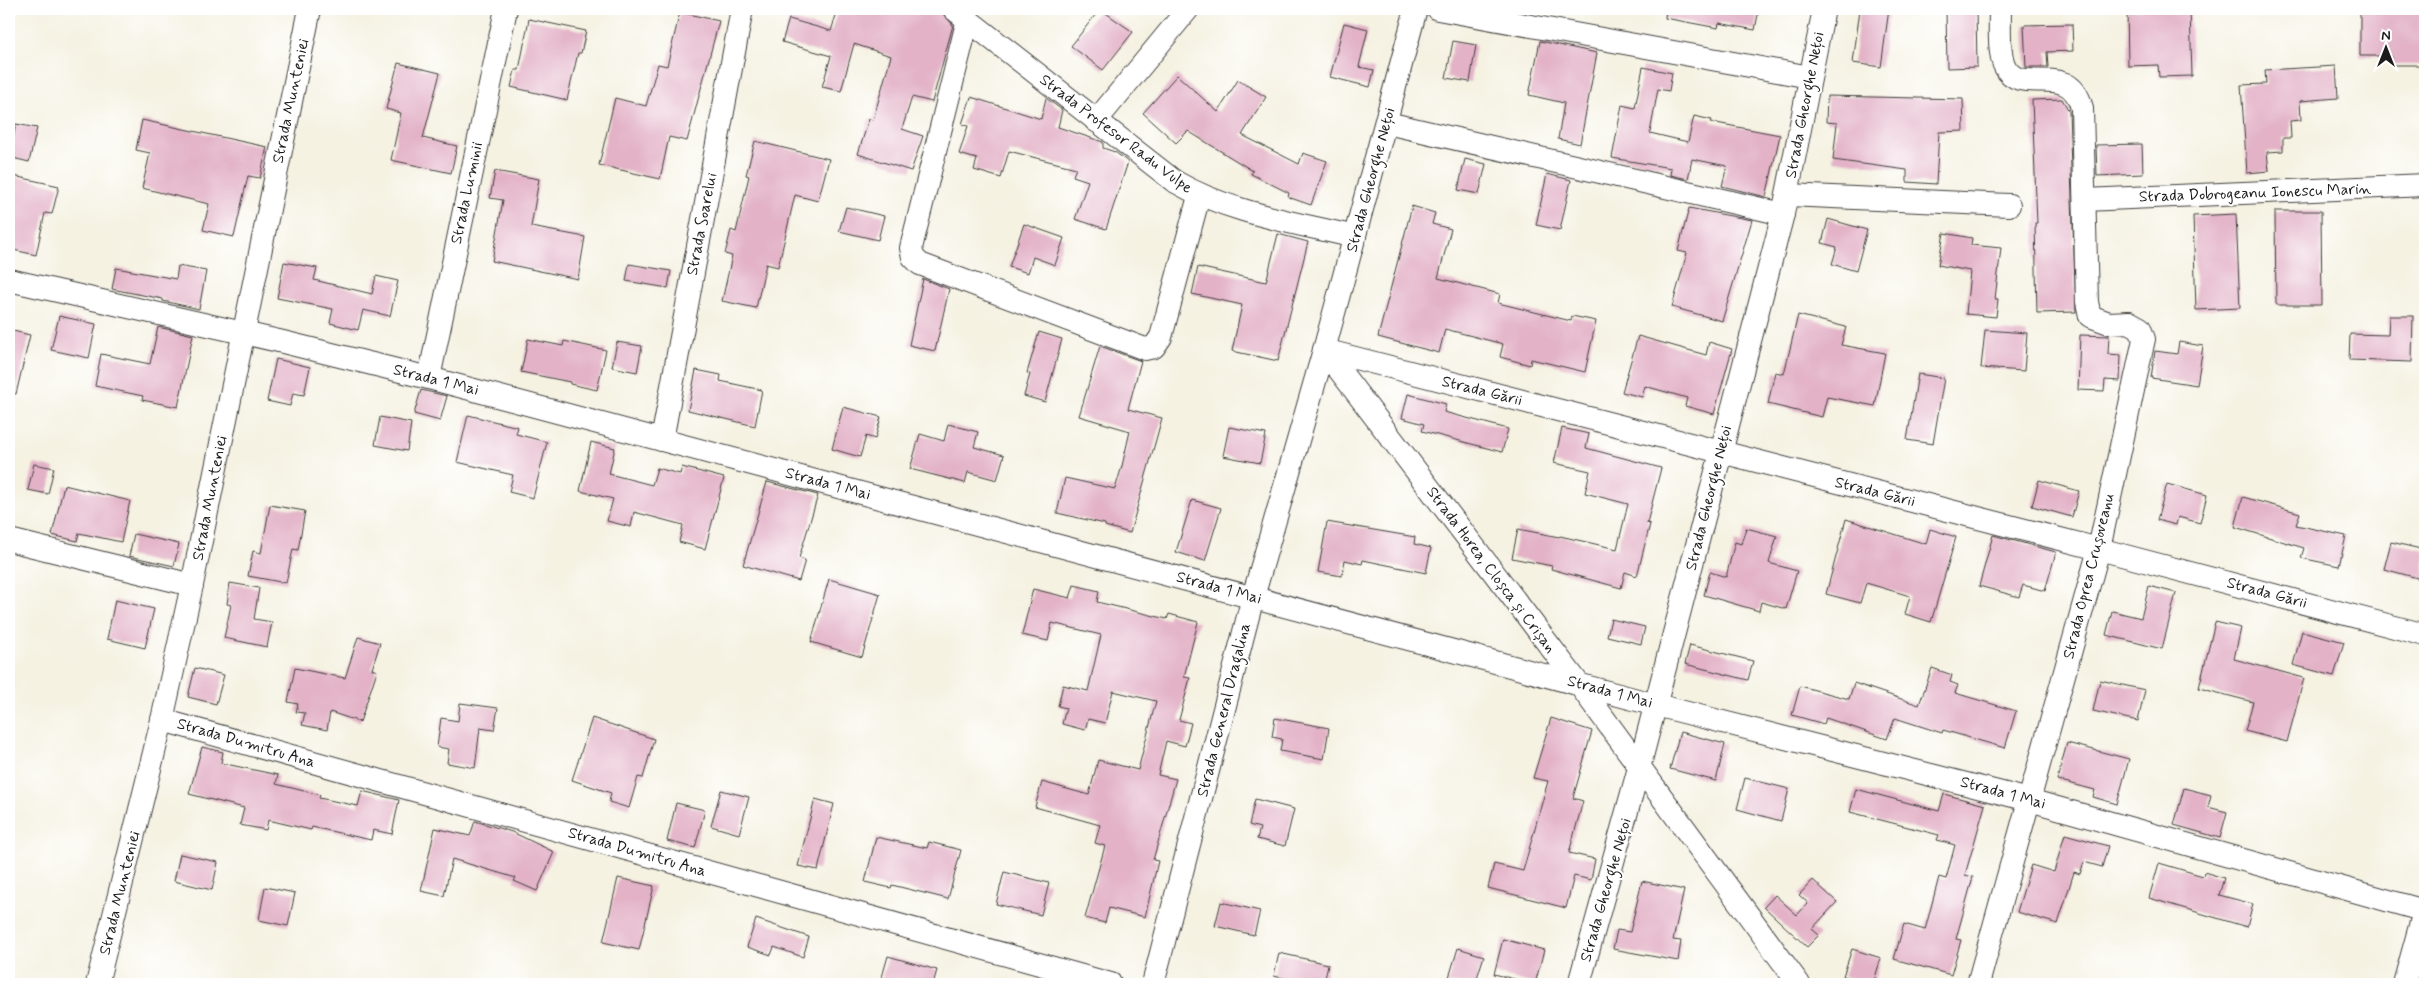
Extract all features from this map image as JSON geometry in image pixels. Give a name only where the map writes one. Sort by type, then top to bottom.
[{"type":"street","name":"Strada Munteniei","points":[[97,984],[162,720],[192,585],[310,9]]},
{"type":"street","name":"Strada Luminii","points":[[429,378],[506,9]]},
{"type":"street","name":"Strada Soarelui","points":[[662,440],[742,9]]},
{"type":"street","points":[[1096,120],[1188,9]]},
{"type":"street","name":"Strada Gheorghe Nețoi","points":[[1324,350],[1416,9]]},
{"type":"street","points":[[1438,9],[1810,77]]},
{"type":"street","name":"Strada Gheorghe Nețoi","points":[[1579,984],[1639,768],[1786,205],[1824,9]]},
{"type":"street","points":[[2000,9],[2004,67],[2012,76],[2024,80],[2049,79],[2070,85],[2079,95],[2082,108],[2085,200]]},
{"type":"street","points":[[961,14],[911,248],[913,257],[920,264],[1144,349],[1154,346],[1161,338],[1199,196]]},
{"type":"street","name":"Strada Profesor Radu Vulpe","points":[[961,14],[1174,181],[1199,196],[1231,208],[1355,237]]},
{"type":"street","points":[[1386,123],[1786,205],[2009,205]]},
{"type":"street","name":"Strada Dobrogeanu Ionescu Marin","points":[[2085,200],[2425,186]]},
{"type":"street","name":"Strada Oprea Crușoveanu","points":[[1978,984],[2099,549],[2144,339],[2140,328],[2129,322],[2110,323],[2090,316],[2087,302],[2085,200]]},
{"type":"street","name":"Strada 1 Mai","points":[[9,280],[429,378],[1656,704],[2029,800],[2425,910]]},
{"type":"street","name":"Strada Gării","points":[[1324,350],[2099,549],[2425,635]]},
{"type":"street","name":"Strada General Dragalina","points":[[1153,984],[1253,597],[1324,350]]},
{"type":"street","name":"Strada Horea, Cloșca și Crișan","points":[[1324,350],[1578,683],[1799,984]]},
{"type":"street","points":[[9,540],[192,585]]},
{"type":"street","name":"Strada Dumitru Ana","points":[[162,720],[1111,984]]},
{"type":"street","points":[[2404,984],[2425,910]]},
{"type":"building","points":[[838,9],[931,9],[942,12],[953,25],[932,102],[912,97],[902,129],[923,136],[911,171],[858,154],[869,119],[873,120],[891,56],[854,44],[841,91],[822,87],[831,56],[782,42],[789,19],[831,31]]},
{"type":"building","points":[[1100,9],[1133,32],[1103,70],[1071,46]]},
{"type":"building","points":[[1666,9],[1759,9],[1755,30],[1719,23],[1718,28],[1665,18]]},
{"type":"building","points":[[1860,9],[1889,9],[1881,67],[1853,63]]},
{"type":"building","points":[[1946,9],[1976,9],[1977,67],[1947,68]]},
{"type":"building","points":[[2127,9],[2190,9],[2192,76],[2159,77],[2158,65],[2128,66]]},
{"type":"building","points":[[2360,9],[2425,9],[2425,65],[2391,65],[2391,56],[2360,56]]},
{"type":"building","points":[[680,12],[719,21],[687,141],[669,137],[660,179],[599,165],[615,98],[646,106],[658,64],[667,66]]},
{"type":"building","points":[[529,19],[586,31],[581,53],[578,53],[567,100],[511,87],[515,70],[519,70]]},
{"type":"building","points":[[1344,23],[1368,29],[1359,67],[1374,70],[1370,87],[1330,77]]},
{"type":"building","points":[[2072,24],[2073,51],[2047,52],[2048,67],[2026,67],[2024,25]]},
{"type":"building","points":[[1453,41],[1476,45],[1470,82],[1446,78]]},
{"type":"building","points":[[1540,41],[1597,53],[1580,144],[1558,139],[1564,103],[1529,95]]},
{"type":"building","points":[[398,63],[440,73],[423,138],[457,146],[451,173],[391,160],[401,113],[386,109]]},
{"type":"building","points":[[2336,66],[2338,98],[2300,101],[2301,120],[2290,121],[2291,138],[2283,138],[2283,151],[2267,152],[2269,171],[2247,173],[2241,85],[2266,84],[2265,70]]},
{"type":"building","points":[[1643,67],[1672,73],[1669,91],[1658,89],[1650,133],[1688,142],[1694,116],[1712,120],[1711,122],[1780,135],[1766,197],[1722,186],[1727,166],[1692,159],[1688,179],[1670,175],[1671,168],[1612,158],[1622,105],[1635,108]]},
{"type":"building","points":[[1177,75],[1218,112],[1238,80],[1266,97],[1242,135],[1299,164],[1303,153],[1327,161],[1311,205],[1288,197],[1289,193],[1251,174],[1253,171],[1188,131],[1176,143],[1143,113]]},
{"type":"building","points":[[1827,96],[1963,99],[1964,131],[1939,132],[1936,184],[1907,182],[1907,170],[1833,160],[1837,123],[1826,122]]},
{"type":"building","points":[[971,97],[1041,119],[1046,98],[1062,110],[1058,127],[1103,142],[1103,148],[1115,152],[1128,162],[1106,229],[1075,219],[1088,181],[1073,176],[1076,168],[1009,151],[1001,178],[974,170],[977,159],[959,154],[968,126],[962,124]]},
{"type":"building","points":[[2062,99],[2069,111],[2076,312],[2037,313],[2035,223],[2037,223],[2032,100]]},
{"type":"building","points":[[142,120],[267,147],[260,178],[248,176],[234,237],[203,230],[209,204],[142,188],[150,153],[136,150]]},
{"type":"building","points":[[16,124],[37,128],[29,162],[9,157]]},
{"type":"building","points":[[755,141],[829,159],[818,201],[795,195],[778,267],[766,264],[756,308],[722,301],[732,256],[725,254],[731,230],[736,232],[749,176],[746,175]]},
{"type":"building","points":[[2142,144],[2143,174],[2097,176],[2096,145]]},
{"type":"building","points":[[1465,159],[1486,164],[1479,194],[1458,190]]},
{"type":"building","points":[[495,171],[539,179],[531,227],[585,237],[578,279],[492,261],[503,200],[490,198]]},
{"type":"building","points":[[1547,174],[1571,180],[1560,230],[1536,225]]},
{"type":"building","points":[[9,175],[59,186],[52,214],[45,213],[36,255],[9,249]]},
{"type":"building","points":[[1412,206],[1435,213],[1432,224],[1451,229],[1438,278],[1500,294],[1498,303],[1571,321],[1572,316],[1596,321],[1585,372],[1531,359],[1530,365],[1500,357],[1503,344],[1445,329],[1439,353],[1378,337]]},
{"type":"building","points":[[846,207],[884,216],[878,240],[839,231]]},
{"type":"building","points":[[1689,208],[1752,220],[1722,321],[1672,307],[1687,253],[1678,251]]},
{"type":"building","points":[[2275,211],[2321,211],[2322,305],[2276,305]]},
{"type":"building","points":[[2236,214],[2240,308],[2196,310],[2193,216]]},
{"type":"building","points":[[1828,219],[1867,230],[1856,271],[1832,264],[1837,247],[1822,243]]},
{"type":"building","points":[[1024,224],[1064,238],[1055,265],[1033,257],[1028,273],[1009,267]]},
{"type":"building","points":[[1944,233],[1972,238],[1971,245],[2001,248],[1995,299],[1998,299],[1996,317],[1966,314],[1970,271],[1938,265]]},
{"type":"building","points":[[1278,234],[1308,242],[1278,361],[1232,351],[1242,305],[1192,294],[1198,267],[1266,282]]},
{"type":"building","points":[[284,262],[317,268],[314,280],[372,294],[376,276],[398,281],[390,316],[363,310],[358,330],[330,323],[333,309],[277,298]]},
{"type":"building","points":[[629,264],[671,271],[668,288],[626,281]]},
{"type":"building","points":[[178,266],[206,271],[199,309],[163,301],[163,299],[112,289],[116,268],[176,279]]},
{"type":"building","points":[[923,279],[949,289],[935,351],[909,345]]},
{"type":"building","points":[[1798,315],[1846,327],[1841,345],[1885,353],[1875,406],[1827,397],[1822,417],[1768,404],[1775,372],[1784,374]]},
{"type":"building","points":[[59,316],[96,324],[89,358],[51,350]]},
{"type":"building","points":[[2389,316],[2413,316],[2412,362],[2349,360],[2350,334],[2388,335]]},
{"type":"building","points":[[158,327],[193,335],[178,407],[142,400],[143,396],[95,386],[101,354],[150,364]]},
{"type":"building","points":[[9,330],[30,335],[16,394],[9,393]]},
{"type":"building","points":[[1985,330],[2027,333],[2024,371],[1981,368]]},
{"type":"building","points":[[1039,332],[1062,339],[1045,402],[1024,396],[1030,374],[1027,373]]},
{"type":"building","points":[[2080,335],[2109,336],[2108,354],[2121,355],[2120,381],[2105,380],[2104,391],[2078,390]]},
{"type":"building","points":[[1638,336],[1706,355],[1709,342],[1732,349],[1714,414],[1685,406],[1687,398],[1645,386],[1642,397],[1622,392]]},
{"type":"building","points":[[528,339],[563,346],[564,341],[606,350],[597,390],[570,384],[570,382],[521,372]]},
{"type":"building","points":[[617,342],[642,346],[637,372],[612,367]]},
{"type":"building","points":[[2179,342],[2203,346],[2197,385],[2151,378],[2155,351],[2177,354]]},
{"type":"building","points":[[1100,346],[1141,361],[1128,409],[1162,418],[1130,533],[1105,526],[1105,524],[1057,513],[1065,478],[1115,489],[1122,466],[1130,431],[1079,416]]},
{"type":"building","points":[[276,359],[310,367],[304,395],[293,393],[290,406],[267,401]]},
{"type":"building","points":[[696,370],[721,375],[720,381],[762,390],[755,426],[688,410]]},
{"type":"building","points":[[1918,374],[1944,378],[1933,444],[1907,440]]},
{"type":"building","points":[[421,390],[447,396],[440,421],[414,414]]},
{"type":"building","points":[[1408,394],[1446,404],[1444,412],[1508,429],[1502,452],[1422,431],[1424,424],[1402,418]]},
{"type":"building","points":[[843,407],[881,417],[875,439],[866,436],[860,457],[832,449]]},
{"type":"building","points":[[468,415],[518,427],[516,434],[547,442],[533,498],[509,492],[513,475],[457,462]]},
{"type":"building","points":[[380,417],[411,423],[407,451],[375,445]]},
{"type":"building","points":[[948,424],[978,432],[974,447],[1004,455],[997,480],[968,472],[965,483],[910,469],[920,434],[944,441]]},
{"type":"building","points":[[1229,427],[1266,434],[1260,463],[1223,456]]},
{"type":"building","points":[[1562,428],[1589,434],[1586,448],[1661,468],[1647,523],[1650,524],[1637,576],[1625,572],[1621,588],[1551,569],[1552,566],[1512,558],[1518,529],[1617,549],[1628,504],[1585,493],[1590,471],[1554,463]]},
{"type":"building","points":[[591,442],[615,448],[609,474],[652,485],[657,468],[680,474],[682,467],[724,478],[705,549],[679,542],[683,525],[634,512],[631,527],[607,521],[613,499],[580,491]]},
{"type":"building","points":[[34,464],[54,468],[48,494],[28,490]]},
{"type":"building","points":[[2039,480],[2079,491],[2072,517],[2032,506]]},
{"type":"building","points":[[767,482],[818,495],[799,558],[805,560],[799,581],[743,565]]},
{"type":"building","points":[[2167,484],[2207,495],[2200,523],[2178,517],[2176,525],[2157,520]]},
{"type":"building","points":[[64,485],[130,501],[121,542],[79,533],[77,541],[52,535]]},
{"type":"building","points":[[2243,497],[2300,513],[2296,525],[2346,536],[2339,566],[2301,558],[2304,548],[2235,527]]},
{"type":"building","points":[[1192,500],[1221,508],[1205,561],[1176,552]]},
{"type":"building","points":[[270,505],[305,511],[298,550],[293,549],[286,583],[248,576],[253,551],[261,553]]},
{"type":"building","points":[[1846,519],[1926,544],[1930,529],[1956,537],[1931,622],[1905,614],[1910,596],[1866,583],[1860,603],[1826,594]]},
{"type":"building","points":[[1327,522],[1415,537],[1414,544],[1431,548],[1426,573],[1363,560],[1362,564],[1345,560],[1342,576],[1318,572]]},
{"type":"building","points":[[1746,528],[1777,536],[1769,563],[1797,571],[1786,609],[1761,602],[1759,611],[1704,595],[1710,572],[1726,577],[1735,542],[1741,544]]},
{"type":"building","points":[[134,534],[179,544],[174,566],[129,556]]},
{"type":"building","points":[[1993,535],[2056,552],[2045,591],[2023,585],[2019,597],[1979,586]]},
{"type":"building","points":[[2391,542],[2425,550],[2425,580],[2384,569]]},
{"type":"building","points":[[829,579],[880,594],[862,657],[811,642]]},
{"type":"building","points":[[230,583],[259,588],[254,619],[272,622],[267,647],[224,638],[231,605],[227,604]]},
{"type":"building","points":[[1074,585],[1099,591],[1097,602],[1167,619],[1169,614],[1198,622],[1184,677],[1190,678],[1179,720],[1191,723],[1185,746],[1166,741],[1158,775],[1176,779],[1153,860],[1158,861],[1145,917],[1109,908],[1105,923],[1085,918],[1105,846],[1095,843],[1100,825],[1035,807],[1042,782],[1089,795],[1098,760],[1138,770],[1156,701],[1113,691],[1105,723],[1088,719],[1085,730],[1062,724],[1066,708],[1058,706],[1063,685],[1088,691],[1101,635],[1052,623],[1048,641],[1022,635],[1033,589],[1070,598]]},
{"type":"building","points":[[2149,586],[2176,593],[2162,649],[2106,635],[2112,611],[2141,618]]},
{"type":"building","points":[[115,600],[154,609],[145,648],[107,639]]},
{"type":"building","points":[[1611,619],[1645,627],[1641,644],[1607,636]]},
{"type":"building","points":[[2215,622],[2241,628],[2234,659],[2304,678],[2287,742],[2245,731],[2253,702],[2199,688]]},
{"type":"building","points":[[2302,631],[2344,642],[2334,676],[2293,665]]},
{"type":"building","points":[[358,637],[380,643],[372,669],[377,671],[360,722],[330,712],[327,730],[302,725],[305,713],[296,712],[298,704],[288,702],[295,668],[345,678]]},
{"type":"building","points":[[1690,645],[1753,661],[1748,680],[1685,664]]},
{"type":"building","points":[[195,668],[224,675],[216,704],[188,697]]},
{"type":"building","points":[[1932,668],[1952,675],[1950,682],[1958,685],[1955,693],[2016,711],[2005,748],[1943,730],[1942,733],[1895,718],[1887,739],[1826,718],[1824,724],[1792,715],[1800,686],[1849,699],[1854,683],[1919,705]]},
{"type":"building","points":[[2100,680],[2145,690],[2138,721],[2093,711]]},
{"type":"building","points":[[460,703],[498,708],[494,730],[480,728],[475,768],[447,763],[449,749],[437,747],[441,718],[458,721]]},
{"type":"building","points":[[592,718],[654,739],[643,778],[638,777],[629,808],[609,802],[611,793],[572,780]]},
{"type":"building","points":[[1275,718],[1329,728],[1324,759],[1280,751],[1282,739],[1272,737]]},
{"type":"building","points":[[1551,718],[1592,731],[1573,798],[1583,801],[1569,853],[1595,859],[1591,880],[1574,876],[1566,908],[1488,888],[1494,864],[1523,871],[1548,781],[1533,778]]},
{"type":"building","points":[[1680,732],[1725,744],[1716,781],[1670,769]]},
{"type":"building","points":[[2067,743],[2129,759],[2117,804],[2093,797],[2095,790],[2057,780]]},
{"type":"building","points":[[202,747],[223,752],[221,763],[278,775],[276,784],[320,795],[319,798],[358,806],[362,791],[399,800],[392,834],[373,830],[371,840],[312,827],[311,830],[268,820],[266,830],[240,825],[244,808],[189,794]]},
{"type":"building","points":[[1745,778],[1789,789],[1781,821],[1737,809]]},
{"type":"building","points":[[2184,788],[2211,795],[2208,807],[2227,812],[2220,838],[2174,825]]},
{"type":"building","points":[[1856,789],[1939,811],[1944,794],[1985,805],[1965,875],[1973,877],[1956,939],[1961,940],[1951,975],[1894,959],[1904,924],[1925,930],[1939,877],[1946,879],[1955,845],[1937,840],[1939,835],[1850,812]]},
{"type":"building","points":[[721,790],[749,797],[739,834],[711,826]]},
{"type":"building","points":[[815,799],[834,804],[818,870],[798,866]]},
{"type":"building","points":[[1255,799],[1294,809],[1285,846],[1257,839],[1260,828],[1249,825]]},
{"type":"building","points":[[676,803],[705,810],[695,848],[667,841]]},
{"type":"building","points":[[475,821],[512,832],[554,852],[537,891],[514,881],[516,878],[452,859],[444,896],[421,891],[435,828],[470,836]]},
{"type":"building","points":[[2065,834],[2108,846],[2102,867],[2084,862],[2080,874],[2074,872],[2058,924],[2017,912],[2031,865],[2054,872]]},
{"type":"building","points":[[876,837],[927,848],[929,842],[961,850],[948,899],[892,885],[891,888],[865,882]]},
{"type":"building","points":[[180,854],[218,862],[212,890],[174,881]]},
{"type":"building","points":[[2159,863],[2203,876],[2204,872],[2224,878],[2219,895],[2253,904],[2247,927],[2149,898]]},
{"type":"building","points":[[1004,872],[1049,883],[1041,915],[996,904]]},
{"type":"building","points":[[618,878],[654,886],[639,950],[603,942]]},
{"type":"building","points":[[1813,880],[1837,902],[1812,929],[1819,935],[1807,947],[1764,907],[1775,895],[1797,915],[1808,903],[1799,895]]},
{"type":"building","points":[[1642,881],[1684,890],[1673,940],[1681,941],[1678,961],[1613,949],[1617,930],[1630,932]]},
{"type":"building","points":[[265,887],[295,893],[288,926],[259,920]]},
{"type":"building","points":[[1221,902],[1260,911],[1254,935],[1215,926]]},
{"type":"building","points":[[756,919],[809,937],[803,957],[774,947],[771,955],[747,947]]},
{"type":"building","points":[[1503,939],[1544,950],[1535,984],[1494,974]]},
{"type":"building","points":[[1458,948],[1484,956],[1475,984],[1447,984]]},
{"type":"building","points":[[1852,949],[1881,958],[1873,984],[1843,976]]},
{"type":"building","points":[[1279,953],[1328,964],[1324,984],[1309,984],[1274,976]]},
{"type":"building","points":[[888,956],[937,970],[933,984],[880,984]]}]
